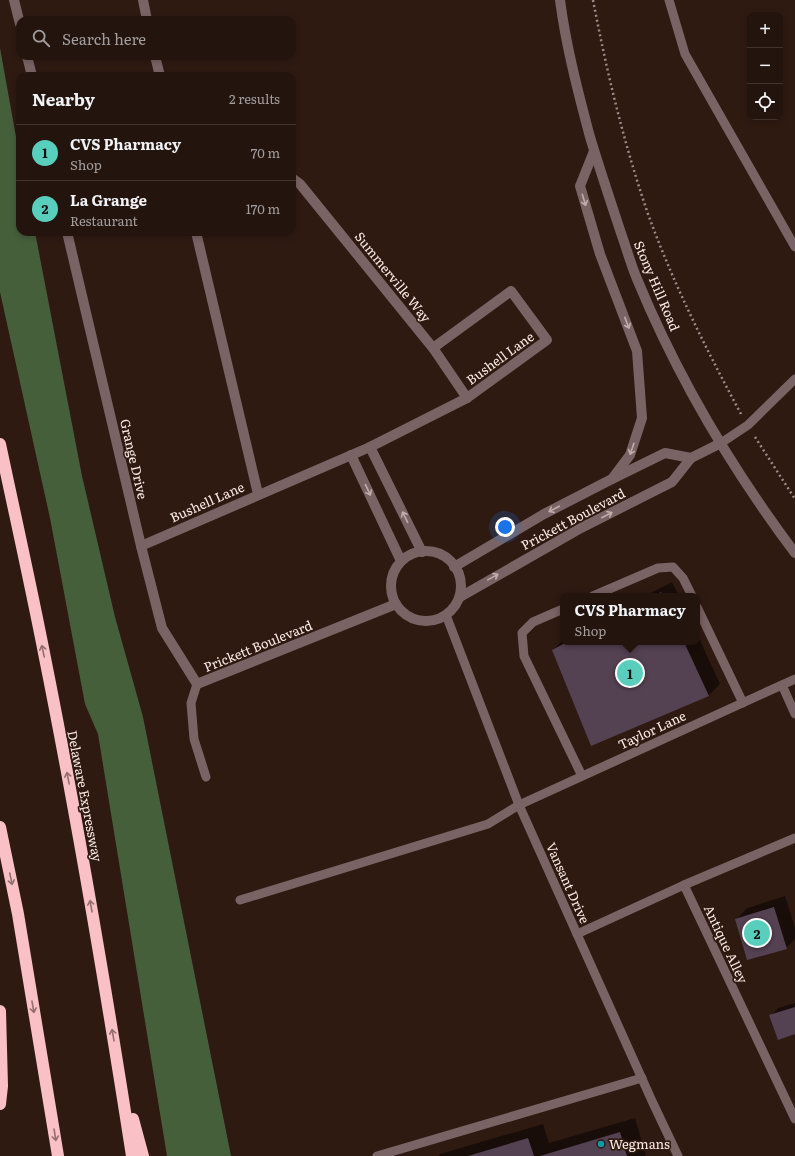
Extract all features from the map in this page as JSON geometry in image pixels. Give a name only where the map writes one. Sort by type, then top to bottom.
[{"type":"highway","name":"Delaware Expressway","points":[[0,444],[45,658],[83,860],[118,1064],[132,1156]]},
{"type":"highway","points":[[0,827],[18,914],[58,1156]]},
{"type":"highway","points":[[0,1011],[2,1078],[0,1104]]},
{"type":"highway","points":[[118,1064],[143,1156]]},
{"type":"street","points":[[14,0],[18,16]]},
{"type":"street","points":[[142,0],[146,16]]},
{"type":"street","name":"Stony Hill Road","points":[[560,0],[580,100],[602,178],[637,277],[656,323],[686,381],[721,443],[771,521],[795,553]]},
{"type":"street","points":[[28,60],[31,72]]},
{"type":"street","points":[[156,60],[159,72]]},
{"type":"street","points":[[594,151],[580,186],[600,254],[637,351],[642,418],[630,455],[612,479]]},
{"type":"street","name":"Summerville Way","points":[[296,181],[433,348],[467,398]]},
{"type":"street","name":"Grange Drive","points":[[69,236],[141,546],[162,628],[196,684]]},
{"type":"street","points":[[197,236],[258,494]]},
{"type":"street","name":"Bushell Lane","points":[[141,546],[258,494],[370,447],[467,398],[547,340],[511,291],[433,348]]},
{"type":"street","name":"Prickett Boulevard","points":[[460,597],[580,528],[672,482],[691,458],[721,443]]},
{"type":"street","points":[[370,447],[422,552]]},
{"type":"street","name":"Prickett Boulevard","points":[[454,567],[544,514],[665,453],[691,458]]},
{"type":"street","points":[[351,455],[401,562]]},
{"type":"street","points":[[422,552],[433,552],[443,556],[459,574],[461,585],[460,597],[454,607],[446,615],[436,620],[424,621],[413,619],[403,613],[396,604],[391,593],[391,582],[394,571],[401,562],[411,555],[422,552]]},
{"type":"street","name":"Prickett Boulevard","points":[[196,684],[396,604]]},
{"type":"lane","points":[[669,0],[685,54],[795,247]]},
{"type":"lane","points":[[721,443],[748,425],[795,379]]},
{"type":"lane","points":[[600,593],[658,568],[673,566],[683,578],[690,593]]},
{"type":"lane","points":[[560,610],[533,622],[522,633],[524,656],[582,776]]},
{"type":"lane","points":[[700,613],[743,703]]},
{"type":"lane","name":"Vansant Drive","points":[[446,615],[519,805],[678,1156]]},
{"type":"lane","name":"Taylor Lane","points":[[240,900],[488,824],[519,805],[795,679]]},
{"type":"lane","name":"Prickett Boulevard","points":[[196,684],[191,703],[194,739],[206,777]]},
{"type":"lane","points":[[782,685],[795,714]]},
{"type":"lane","points":[[577,934],[684,885],[795,838]]},
{"type":"lane","name":"Antique Alley","points":[[684,885],[795,1120]]},
{"type":"lane","points":[[377,1156],[642,1078]]},
{"type":"path","points":[[593,0],[605,61],[625,139],[649,215],[677,285],[706,348],[748,425],[795,499]]},
{"type":"green space","points":[[0,48],[16,137],[16,236],[36,236],[82,476],[115,617],[143,717],[231,1156],[167,1156],[98,734],[85,704],[50,518],[0,292]]},
{"type":"building","points":[[561,645],[685,645],[709,696],[591,746],[552,650]]},
{"type":"building","points":[[774,907],[787,949],[747,960],[735,919]]},
{"type":"building","points":[[795,1007],[795,1034],[778,1040],[769,1015]]},
{"type":"building","name":"Wegmans","points":[[620,1132],[627,1156],[540,1156]]},
{"type":"building","points":[[528,1138],[534,1156],[468,1156]]},
{"type":"place","name":"CVS Pharmacy","points":[[630,673]]},
{"type":"place","name":"La Grange","points":[[757,933]]},
{"type":"place","name":"Wegmans","points":[[601,1144]]}]
